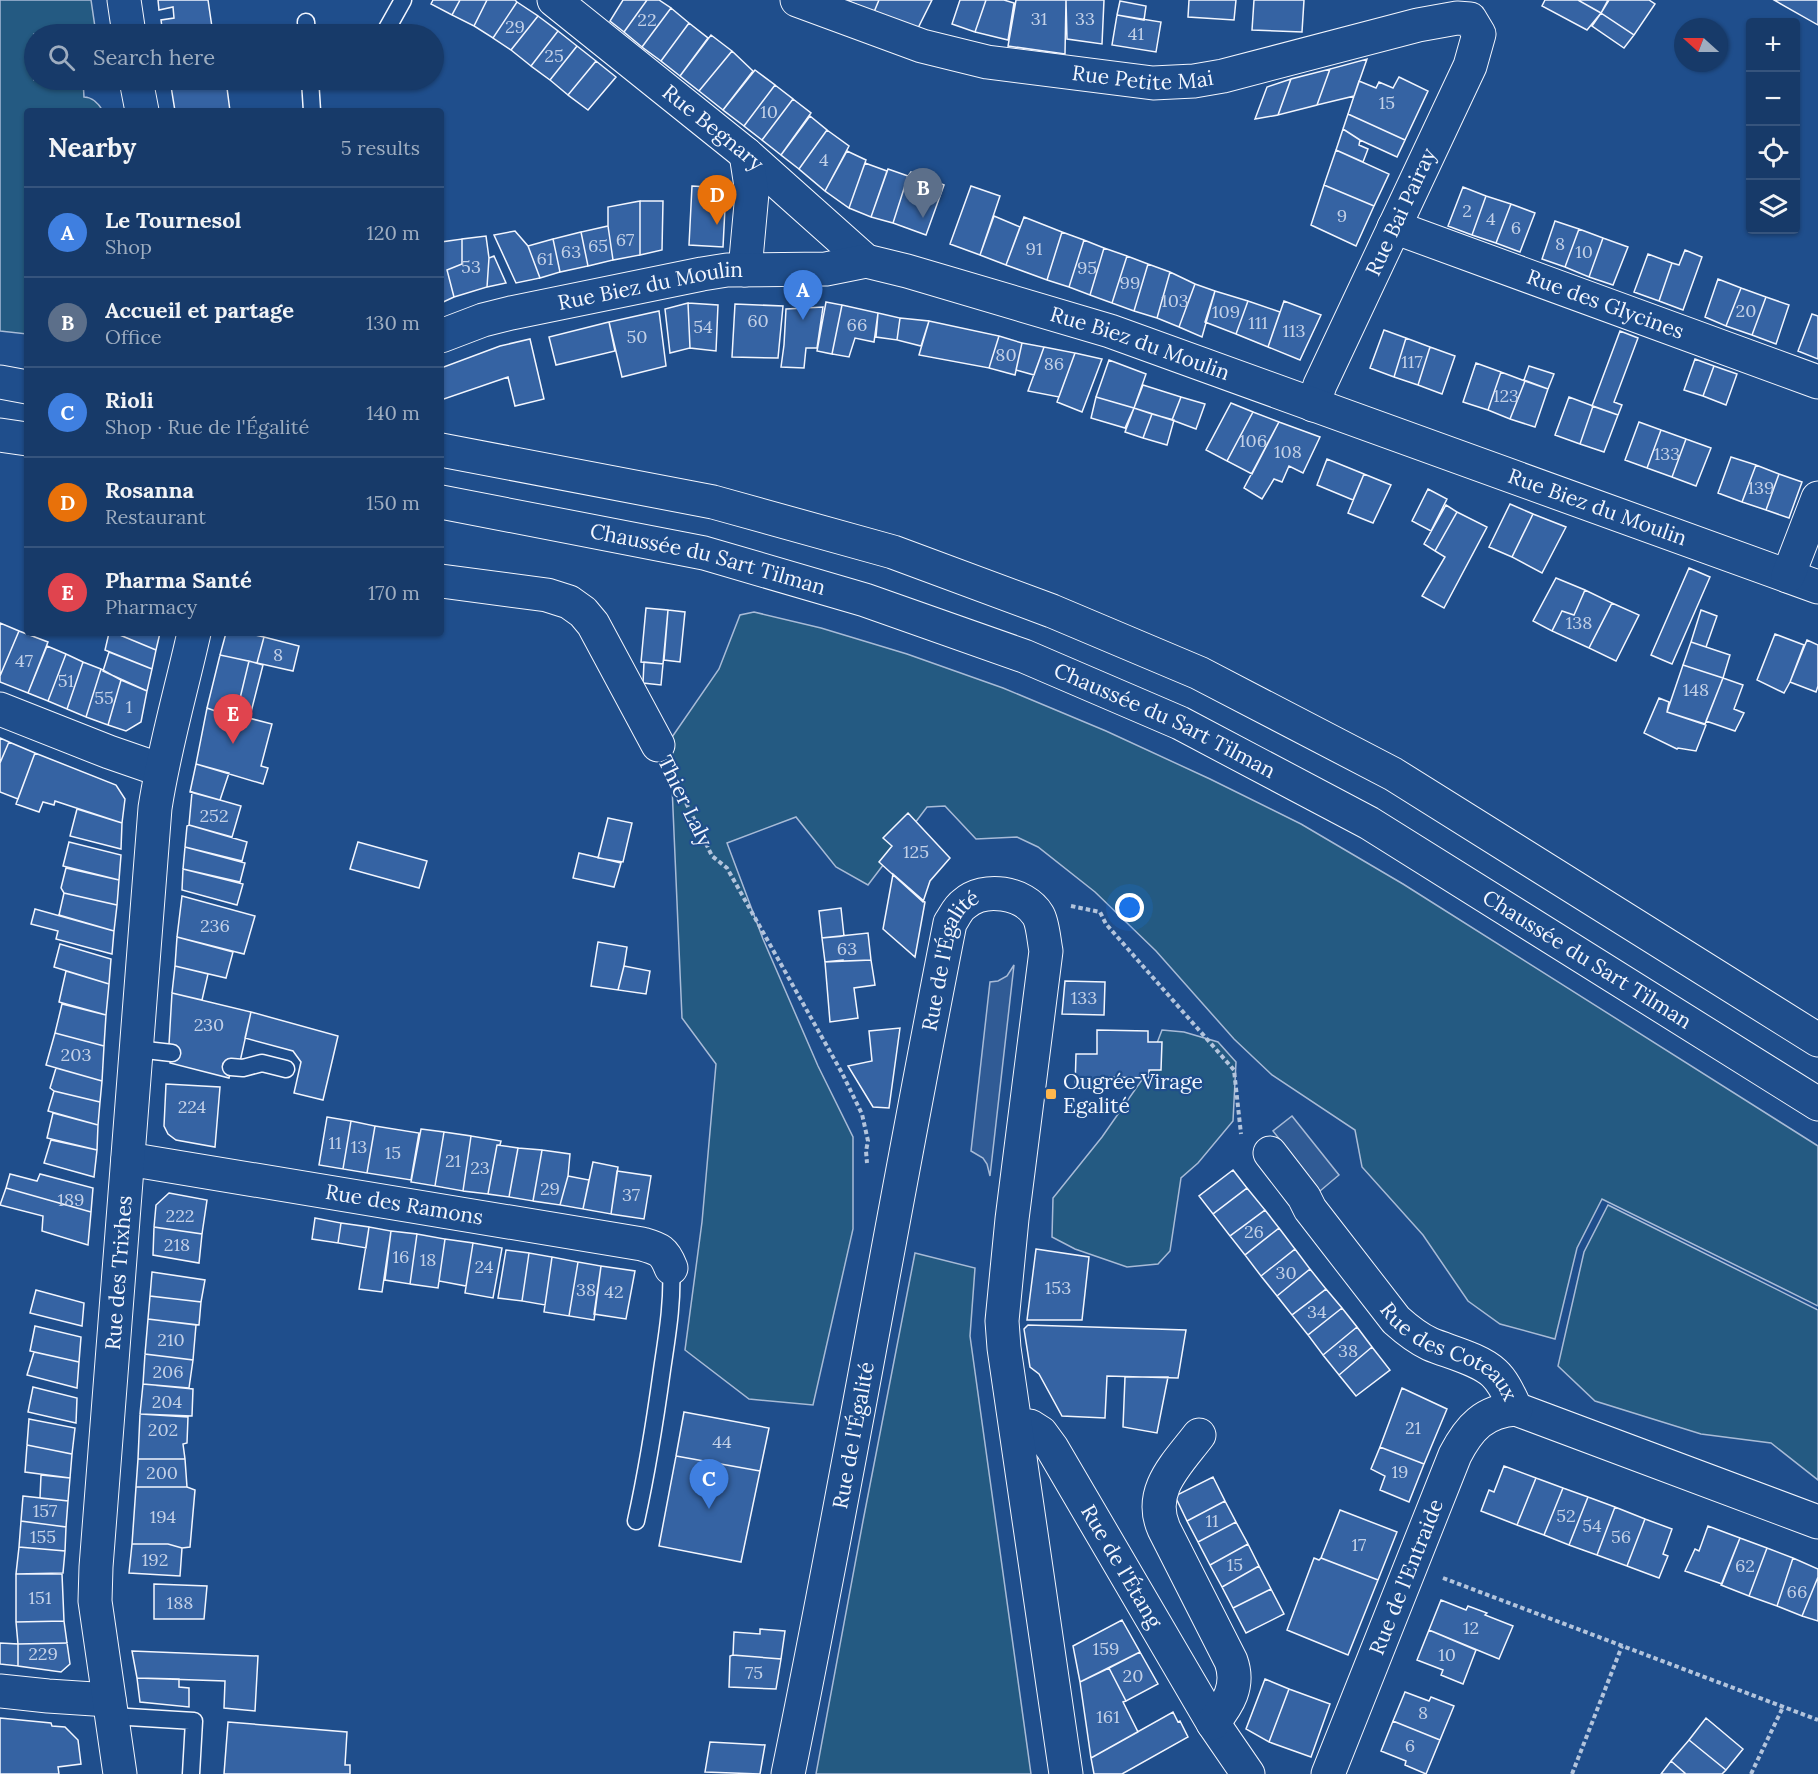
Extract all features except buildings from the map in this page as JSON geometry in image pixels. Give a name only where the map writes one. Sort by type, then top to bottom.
[{"type":"main road","points":[[124,0],[128,24]]},
{"type":"main road","name":"Rue Begnary","points":[[554,0],[746,154],[866,261]]},
{"type":"main road","name":"Rue Petite Mai","points":[[797,0],[891,35],[955,55],[987,62],[1152,83],[1194,81],[1223,76],[1418,25],[1457,18],[1474,10]]},
{"type":"main road","name":"Rue Bai Pairay","points":[[1312,405],[1470,66],[1479,34],[1474,10]]},
{"type":"main road","points":[[138,90],[141,108]]},
{"type":"main road","points":[[745,270],[752,193],[746,154]]},
{"type":"main road","name":"Rue des Glycines","points":[[1394,227],[1818,382]]},
{"type":"main road","name":"Rue Biez du Moulin","points":[[444,335],[483,320],[542,306],[702,274],[727,270],[826,269],[866,261],[1110,331],[1803,582]]},
{"type":"main road","points":[[0,382],[24,386]]},
{"type":"main road","points":[[0,435],[24,439]]},
{"type":"main road","points":[[444,451],[713,502],[893,552],[1052,610],[1199,673],[1393,774],[1818,1041]]},
{"type":"main road","points":[[1803,582],[1818,498]]},
{"type":"main road","name":"Chaussée du Sart Tilman","points":[[444,503],[704,553],[865,600],[1024,656],[1180,723],[1369,823],[1818,1104]]},
{"type":"main road","name":"Thier Laly","points":[[444,580],[547,595],[568,602],[583,612],[593,624],[658,745]]},
{"type":"main road","points":[[0,709],[160,770],[193,636]]},
{"type":"main road","name":"Rue des Trixhes","points":[[120,1774],[95,1601],[96,1567],[155,808],[160,770]]},
{"type":"main road","name":"Rue de l'Égalité","points":[[788,1774],[811,1665],[950,923],[964,904],[983,894],[1005,894],[1026,902],[1039,916]]},
{"type":"main road","points":[[1039,916],[1046,951],[1012,1219],[1002,1321],[1066,1774]]},
{"type":"main road","name":"Rue des Coteaux","points":[[1269,1153],[1396,1320],[1405,1329],[1428,1343],[1493,1372],[1516,1409],[1818,1521]]},
{"type":"main road","name":"Rue des Ramons","points":[[128,1159],[642,1244],[658,1249],[666,1255],[671,1268]]},
{"type":"main road","name":"Rue de l'Entraide","points":[[1328,1774],[1464,1437],[1475,1425],[1490,1415],[1516,1409]]},
{"type":"main road","name":"Rue de l'Étang","points":[[1017,1428],[1030,1426],[1041,1433],[1052,1448],[1213,1723],[1248,1774]]},
{"type":"main road","points":[[1199,1435],[1167,1479],[1158,1500],[1158,1509],[1164,1529],[1234,1670],[1233,1691],[1229,1701],[1213,1723]]},
{"type":"main road","points":[[0,1691],[48,1696],[111,1708]]},
{"type":"lane","points":[[390,24],[403,0]]},
{"type":"lane","points":[[311,90],[312,108]]},
{"type":"lane","points":[[137,1049],[172,1053]]},
{"type":"lane","points":[[231,1066],[243,1068],[262,1063],[286,1069]]},
{"type":"lane","points":[[636,1521],[649,1461],[664,1355],[671,1302],[671,1268]]},
{"type":"lane","points":[[111,1708],[194,1721],[191,1774]]},
{"type":"path","name":"Thier Laly","points":[[658,745],[712,856],[727,868],[847,1083],[862,1114],[868,1141],[866,1151]]},
{"type":"path","points":[[1039,916],[1072,905],[1100,912],[1106,924],[1234,1070],[1241,1137]]},
{"type":"path","points":[[1412,1566],[1818,1720]]},
{"type":"path","points":[[1572,1774],[1622,1646]]},
{"type":"path","points":[[1751,1774],[1783,1707]]},
{"type":"shaded area","points":[[0,0],[91,0],[95,24],[24,24],[24,90],[84,90],[84,97],[95,101],[101,108],[24,108],[24,334],[0,331]]},
{"type":"shaded area","points":[[754,612],[821,628],[907,654],[1003,688],[1106,731],[1301,824],[1403,884],[1818,1146],[1818,1306],[1602,1199],[1577,1248],[1555,1339],[1500,1324],[1468,1301],[1423,1235],[1362,1167],[1355,1130],[1272,1075],[1234,1039],[1156,951],[1095,892],[1038,847],[1017,837],[976,839],[945,806],[927,807],[868,885],[836,867],[796,817],[727,843],[763,939],[818,1066],[853,1137],[853,1229],[813,1405],[749,1399],[685,1350],[702,1222],[716,1064],[682,1018],[670,740],[719,669],[740,615]]},
{"type":"shaded area","points":[[1014,965],[990,1176],[983,1158],[971,1151],[990,982],[1007,976]]},
{"type":"shaded area","points":[[1162,1030],[1184,1032],[1218,1042],[1236,1062],[1233,1121],[1198,1163],[1181,1178],[1170,1251],[1158,1264],[1127,1267],[1075,1249],[1052,1237],[1053,1198],[1102,1137],[1144,1077]]},
{"type":"shaded area","points":[[1292,1116],[1339,1175],[1320,1191],[1273,1131]]},
{"type":"shaded area","points":[[1608,1205],[1818,1310],[1818,1480],[1771,1443],[1701,1434],[1595,1401],[1558,1366],[1584,1252]]},
{"type":"shaded area","points":[[915,1253],[975,1268],[970,1336],[1031,1774],[816,1774]]},
{"type":"place","name":"Accueil et partage","points":[[923,218]]},
{"type":"place","name":"Rosanna","points":[[717,225]]},
{"type":"place","name":"Le Tournesol","points":[[803,320]]},
{"type":"place","name":"Pharma Santé","points":[[233,744]]},
{"type":"place","name":"Ougrée Virage Egalité","points":[[1051,1094]]},
{"type":"place","name":"Rioli","points":[[709,1509]]}]
